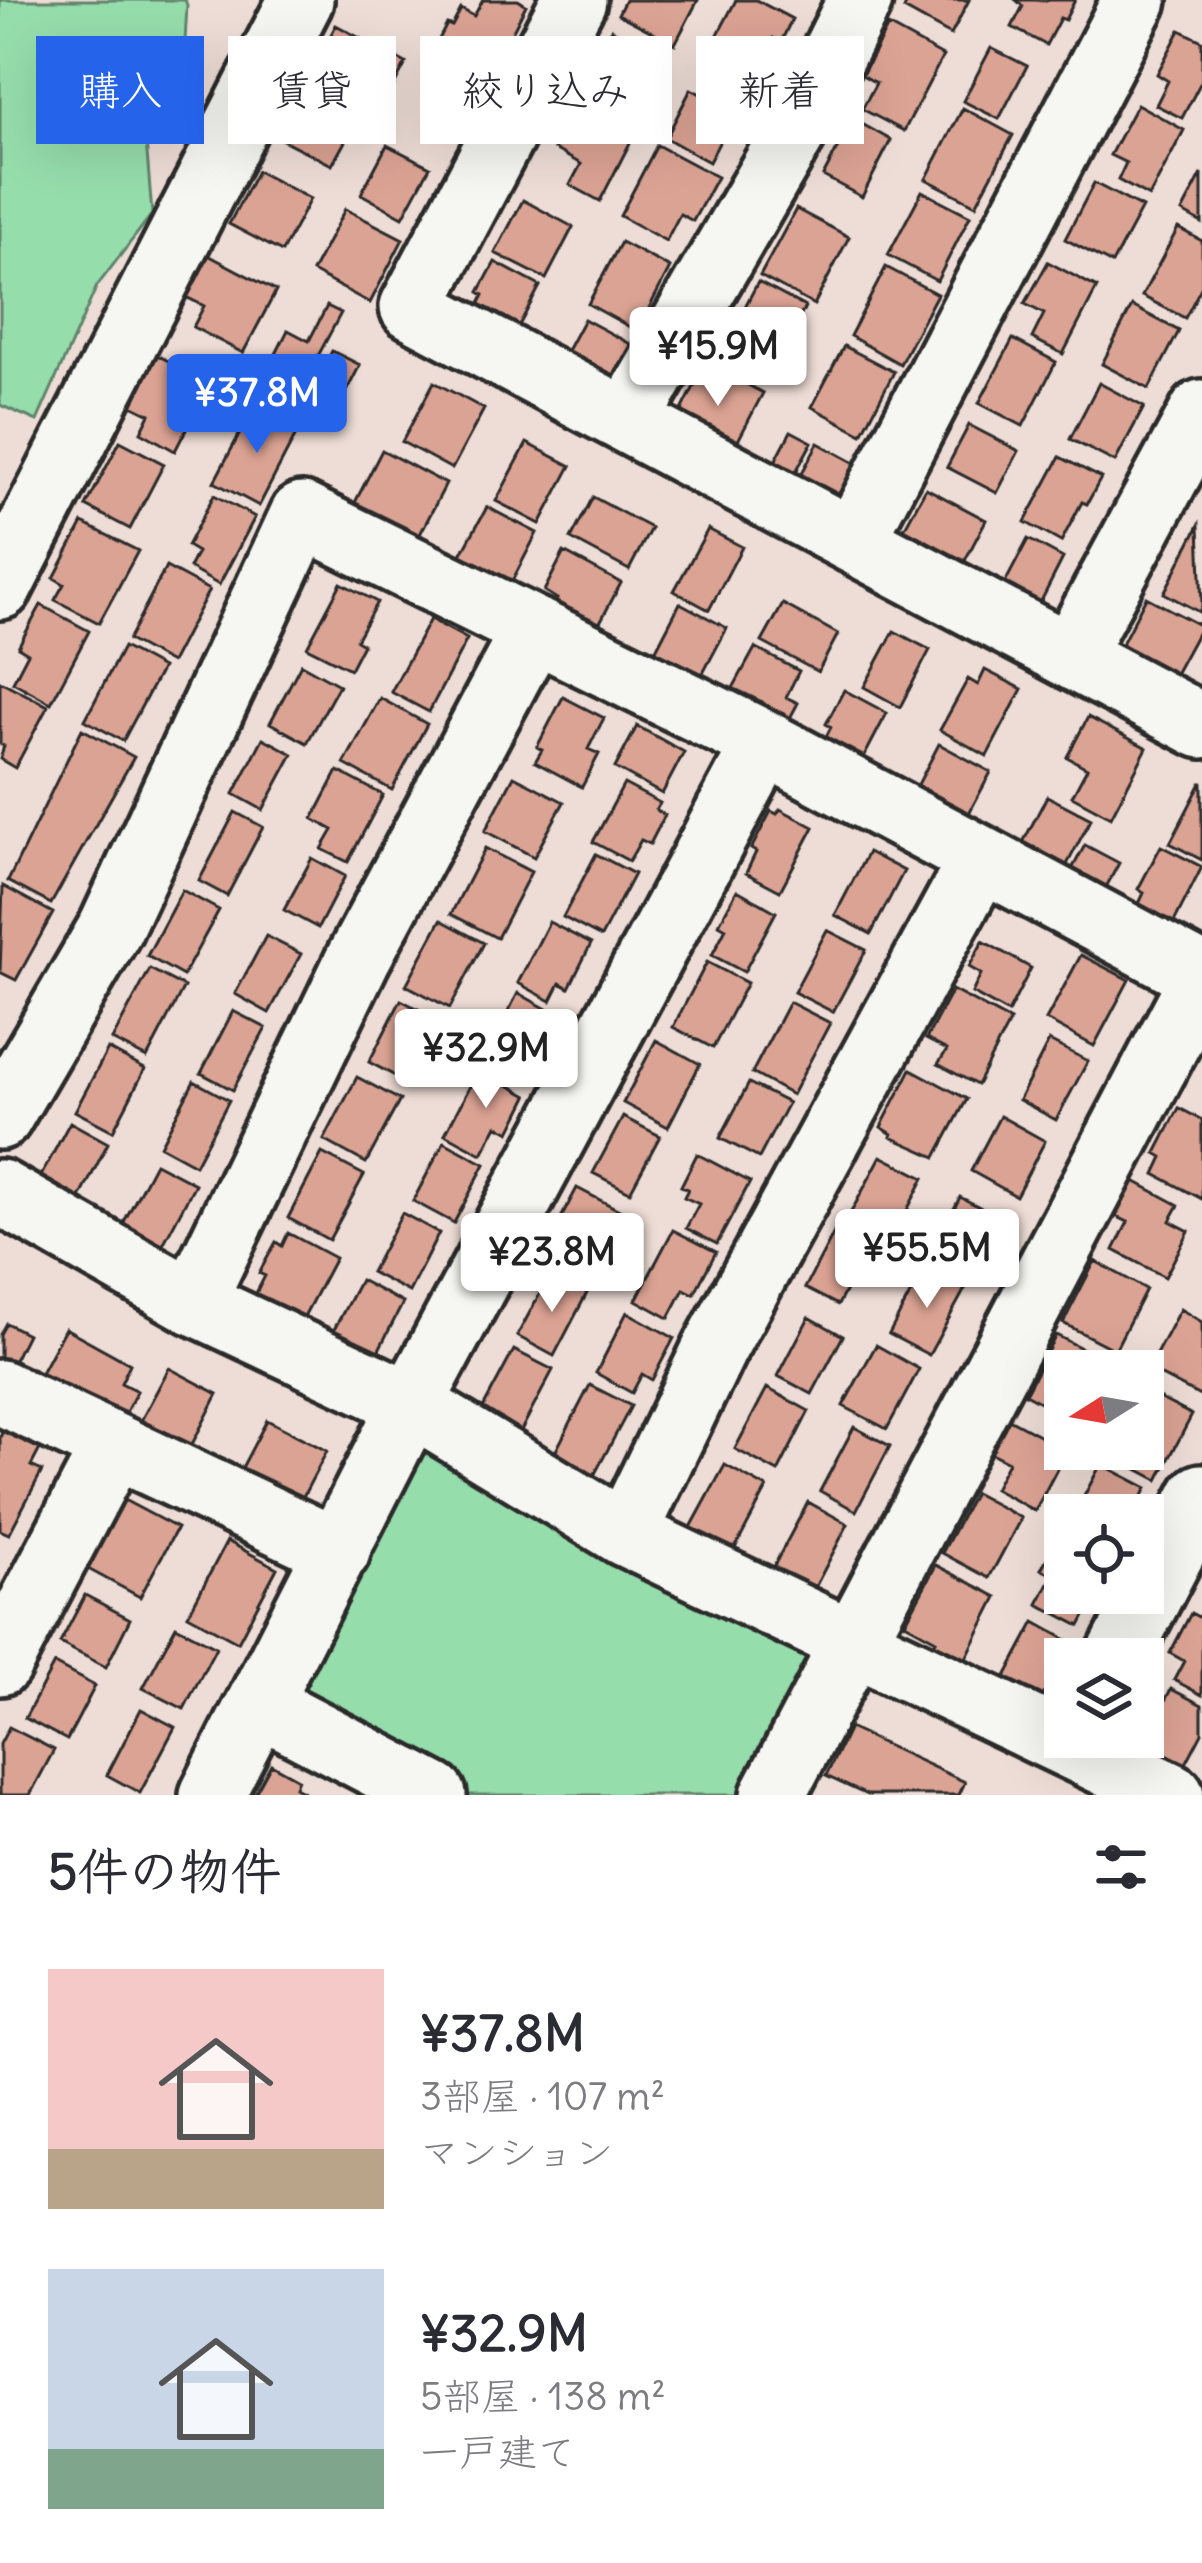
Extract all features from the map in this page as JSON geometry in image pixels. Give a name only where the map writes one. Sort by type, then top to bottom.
[{"type":"street","points":[[0,587],[301,0]]},
{"type":"street","points":[[574,0],[412,307],[1202,726]]},
{"type":"street","points":[[627,421],[795,130],[860,0]]},
{"type":"street","points":[[853,541],[1135,0]]},
{"type":"street","points":[[1070,656],[1202,412]]},
{"type":"street","points":[[0,1117],[111,927],[302,515],[765,743],[1202,977],[773,1795]]},
{"type":"street","points":[[194,1302],[358,959],[534,629]]},
{"type":"street","points":[[212,1795],[411,1404],[765,743]]},
{"type":"street","points":[[625,1534],[715,1348],[981,859]]},
{"type":"street","points":[[0,1192],[194,1302],[411,1404],[625,1534],[1044,1728]]},
{"type":"street","points":[[0,1392],[338,1551]]},
{"type":"street","points":[[0,1663],[113,1448]]},
{"type":"street","points":[[1128,1638],[1202,1496]]},
{"type":"street","points":[[260,1703],[434,1795]]},
{"type":"street","points":[[1104,1758],[1172,1795]]},
{"type":"green space","points":[[0,0],[185,0],[185,36],[36,36],[36,144],[146,144],[152,214],[97,286],[37,421],[0,405]]},
{"type":"green space","points":[[411,1404],[853,1643],[773,1795],[434,1795],[260,1704]]},
{"type":"building","points":[[483,0],[518,0],[526,5],[510,36],[441,36],[461,9],[474,16]]},
{"type":"building","points":[[625,0],[698,0],[675,44],[672,36],[660,36],[618,14]]},
{"type":"building","points":[[736,0],[756,0],[792,19],[784,36],[717,36]]},
{"type":"building","points":[[908,0],[969,0],[951,35],[904,9]]},
{"type":"building","points":[[1016,0],[1075,0],[1046,45],[1012,27],[1023,6]]},
{"type":"building","points":[[336,25],[356,36],[330,36]]},
{"type":"building","points":[[888,26],[943,56],[904,131],[864,110],[876,83],[864,71]]},
{"type":"building","points":[[1180,30],[1202,41],[1202,80],[1182,118],[1156,105],[1168,81],[1157,74]]},
{"type":"building","points":[[991,48],[1027,66],[999,119],[963,101]]},
{"type":"building","points":[[396,58],[406,63],[396,82]]},
{"type":"building","points":[[691,89],[696,92],[696,144],[718,144],[709,162],[672,141],[672,126]]},
{"type":"building","points":[[1137,104],[1184,130],[1149,197],[1118,180],[1126,163],[1110,155]]},
{"type":"building","points":[[963,108],[1013,135],[976,205],[926,179]]},
{"type":"building","points":[[864,125],[891,140],[862,197],[823,176],[840,144],[864,144]]},
{"type":"building","points":[[291,144],[344,144],[332,165]]},
{"type":"building","points":[[556,144],[629,144],[600,201],[570,185],[581,164],[554,149]]},
{"type":"building","points":[[387,145],[430,167],[403,217],[361,194]]},
{"type":"building","points":[[657,145],[717,177],[693,221],[680,214],[666,241],[620,216]]},
{"type":"building","points":[[257,171],[310,199],[282,252],[229,224]]},
{"type":"building","points":[[1202,174],[1202,223],[1182,212]]},
{"type":"building","points":[[1094,183],[1142,208],[1112,264],[1065,239]]},
{"type":"building","points":[[922,191],[970,216],[937,281],[888,255]]},
{"type":"building","points":[[523,200],[573,227],[546,279],[495,253]]},
{"type":"building","points":[[345,209],[403,239],[370,303],[312,272]]},
{"type":"building","points":[[796,209],[849,237],[814,305],[760,276]]},
{"type":"building","points":[[1178,228],[1202,241],[1202,286],[1185,318],[1142,296]]},
{"type":"building","points":[[621,242],[670,268],[637,331],[588,304]]},
{"type":"building","points":[[208,255],[276,291],[243,353],[193,327],[204,306],[186,297]]},
{"type":"building","points":[[495,262],[540,286],[507,348],[467,327]]},
{"type":"building","points":[[1048,262],[1097,288],[1063,354],[1032,338],[1044,314],[1025,304]]},
{"type":"building","points":[[886,267],[937,294],[900,364],[850,336]]},
{"type":"building","points":[[758,282],[805,307],[769,378],[721,352]]},
{"type":"building","points":[[327,306],[341,313],[303,384],[270,366],[288,330],[309,341]]},
{"type":"building","points":[[1132,306],[1179,331],[1149,389],[1102,364]]},
{"type":"building","points":[[584,319],[638,348],[610,402],[555,373]]},
{"type":"building","points":[[1013,339],[1056,362],[1023,426],[979,403]]},
{"type":"building","points":[[844,346],[894,372],[862,434],[812,407]]},
{"type":"building","points":[[332,351],[360,365],[339,406],[311,392]]},
{"type":"building","points":[[157,355],[210,383],[175,451],[141,432],[150,414],[132,405]]},
{"type":"building","points":[[706,363],[763,393],[730,456],[674,426]]},
{"type":"building","points":[[434,382],[484,409],[452,469],[402,442]]},
{"type":"building","points":[[1099,383],[1144,407],[1115,462],[1070,439]]},
{"type":"building","points":[[255,405],[299,429],[259,506],[214,482]]},
{"type":"building","points":[[969,425],[1019,451],[997,493],[947,467]]},
{"type":"building","points":[[791,431],[812,442],[792,479],[771,469]]},
{"type":"building","points":[[120,441],[164,464],[130,529],[86,506]]},
{"type":"building","points":[[527,443],[571,466],[540,524],[496,501]]},
{"type":"building","points":[[818,443],[857,464],[833,509],[794,488]]},
{"type":"building","points":[[382,450],[446,484],[414,546],[350,512]]},
{"type":"building","points":[[1060,457],[1101,478],[1061,542],[1025,522]]},
{"type":"building","points":[[926,488],[986,520],[958,574],[897,542]]},
{"type":"building","points":[[214,495],[255,517],[219,585],[189,568],[197,552],[187,546]]},
{"type":"building","points":[[593,497],[651,528],[629,570],[571,539]]},
{"type":"building","points":[[487,507],[537,533],[507,591],[456,564]]},
{"type":"building","points":[[83,523],[138,551],[99,623],[55,600],[64,584],[54,578]]},
{"type":"building","points":[[1199,525],[1202,606],[1199,612],[1164,593]]},
{"type":"building","points":[[708,529],[742,547],[709,610],[674,591]]},
{"type":"building","points":[[1028,539],[1063,558],[1031,621],[995,602]]},
{"type":"building","points":[[564,552],[621,583],[590,641],[547,618],[557,599],[544,591]]},
{"type":"building","points":[[166,567],[209,590],[171,663],[128,640]]},
{"type":"building","points":[[341,583],[377,602],[356,640],[363,644],[350,669],[307,647]]},
{"type":"building","points":[[1146,597],[1201,626],[1169,685],[1115,657]]},
{"type":"building","points":[[680,603],[727,628],[692,694],[646,669]]},
{"type":"building","points":[[783,604],[838,634],[818,672],[762,642]]},
{"type":"building","points":[[41,605],[89,631],[51,703],[13,682],[28,653],[18,647]]},
{"type":"building","points":[[430,619],[467,639],[429,712],[391,692]]},
{"type":"building","points":[[894,631],[930,650],[900,707],[864,687]]},
{"type":"building","points":[[123,647],[162,668],[123,741],[85,720]]},
{"type":"building","points":[[755,648],[799,671],[786,697],[798,703],[779,739],[751,724],[762,702],[733,688]]},
{"type":"building","points":[[301,664],[339,685],[307,743],[270,723]]},
{"type":"building","points":[[985,670],[1022,689],[987,756],[940,730],[968,679],[978,685]]},
{"type":"building","points":[[0,681],[48,706],[15,768],[0,759],[4,746],[0,744]]},
{"type":"building","points":[[844,690],[887,713],[854,776],[816,756]]},
{"type":"building","points":[[563,697],[604,718],[588,749],[599,754],[582,787],[535,762],[542,750],[537,747]]},
{"type":"building","points":[[380,698],[427,724],[392,790],[344,764]]},
{"type":"building","points":[[1088,717],[1147,748],[1111,817],[1072,796],[1087,768],[1067,757]]},
{"type":"building","points":[[637,726],[684,752],[662,794],[615,768]]},
{"type":"building","points":[[82,729],[134,757],[51,904],[8,881]]},
{"type":"building","points":[[263,738],[293,754],[263,810],[234,794]]},
{"type":"building","points":[[939,744],[991,772],[960,830],[913,794]]},
{"type":"building","points":[[338,771],[383,795],[348,862],[322,849],[333,830],[313,819]]},
{"type":"building","points":[[514,776],[564,802],[534,857],[485,831]]},
{"type":"building","points":[[1202,783],[1202,860],[1170,843]]},
{"type":"building","points":[[624,784],[660,803],[656,810],[665,815],[650,844],[641,840],[629,861],[593,842]]},
{"type":"building","points":[[1047,796],[1091,819],[1060,878],[1017,854]]},
{"type":"building","points":[[780,809],[814,827],[780,891],[746,873],[756,852],[751,849],[771,811],[777,814]]},
{"type":"building","points":[[235,812],[263,827],[227,896],[199,881]]},
{"type":"building","points":[[1085,845],[1119,863],[1105,889],[1071,871]]},
{"type":"building","points":[[1161,846],[1202,867],[1171,928],[1136,910],[1144,893],[1138,889]]},
{"type":"building","points":[[485,848],[531,872],[497,938],[451,914]]},
{"type":"building","points":[[868,852],[904,871],[871,934],[835,915]]},
{"type":"building","points":[[596,854],[634,874],[601,937],[563,917]]},
{"type":"building","points":[[312,858],[345,876],[318,928],[284,910]]},
{"type":"building","points":[[3,886],[53,913],[16,980],[0,972]]},
{"type":"building","points":[[182,890],[219,910],[183,976],[147,956]]},
{"type":"building","points":[[737,890],[776,912],[744,972],[712,955],[726,928],[719,924]]},
{"type":"building","points":[[441,920],[484,943],[450,1008],[406,985]]},
{"type":"building","points":[[549,922],[591,944],[569,988],[560,983],[551,1001],[518,983]]},
{"type":"building","points":[[827,930],[866,950],[833,1012],[794,992]]},
{"type":"building","points":[[266,936],[301,954],[269,1013],[235,994]]},
{"type":"building","points":[[983,941],[1031,968],[1008,1013],[972,993],[981,974],[969,967]]},
{"type":"building","points":[[1081,955],[1129,980],[1094,1046],[1046,1020]]},
{"type":"building","points":[[707,962],[747,983],[713,1048],[673,1027]]},
{"type":"building","points":[[150,969],[184,987],[147,1058],[112,1040]]},
{"type":"building","points":[[952,990],[1010,1021],[977,1085],[938,1064],[947,1050],[926,1039]]},
{"type":"building","points":[[518,993],[554,1013],[524,1069],[488,1050]]},
{"type":"building","points":[[401,1000],[444,1023],[412,1085],[369,1062]]},
{"type":"building","points":[[789,1002],[830,1023],[792,1095],[752,1073]]},
{"type":"building","points":[[233,1011],[266,1028],[233,1090],[201,1073]]},
{"type":"building","points":[[656,1040],[700,1064],[668,1127],[623,1103]]},
{"type":"building","points":[[1049,1041],[1088,1061],[1056,1120],[1019,1100]]},
{"type":"building","points":[[108,1049],[145,1069],[113,1131],[75,1111]]},
{"type":"building","points":[[479,1069],[528,1096],[510,1132],[497,1125],[482,1154],[445,1134]]},
{"type":"building","points":[[911,1069],[967,1099],[936,1157],[891,1137],[881,1127]]},
{"type":"building","points":[[357,1077],[400,1100],[366,1163],[324,1140]]},
{"type":"building","points":[[194,1081],[229,1100],[195,1165],[160,1146]]},
{"type":"building","points":[[749,1083],[788,1103],[759,1158],[720,1138]]},
{"type":"building","points":[[1179,1108],[1202,1120],[1202,1199],[1155,1174],[1163,1157],[1156,1153]]},
{"type":"building","points":[[1000,1116],[1045,1141],[1016,1196],[971,1171]]},
{"type":"building","points":[[623,1117],[660,1136],[630,1192],[593,1173]]},
{"type":"building","points":[[70,1122],[108,1143],[75,1208],[35,1187]]},
{"type":"building","points":[[444,1142],[485,1164],[454,1223],[413,1201]]},
{"type":"building","points":[[322,1153],[364,1175],[329,1240],[288,1218]]},
{"type":"building","points":[[697,1154],[750,1182],[717,1244],[686,1228],[699,1204],[684,1197],[688,1189],[681,1186]]},
{"type":"building","points":[[881,1156],[924,1178],[892,1239],[849,1216]]},
{"type":"building","points":[[155,1163],[195,1184],[158,1254],[118,1233]]},
{"type":"building","points":[[1123,1175],[1179,1205],[1170,1221],[1189,1231],[1165,1277],[1114,1250],[1128,1222],[1105,1211]]},
{"type":"building","points":[[577,1188],[621,1211],[589,1273],[551,1253],[567,1224],[560,1220]]},
{"type":"building","points":[[960,1197],[997,1216],[985,1238],[998,1244],[979,1280],[930,1255]]},
{"type":"building","points":[[402,1213],[439,1233],[409,1292],[371,1272]]},
{"type":"building","points":[[839,1223],[872,1240],[838,1305],[805,1288]]},
{"type":"building","points":[[673,1230],[716,1252],[694,1294],[684,1289],[669,1318],[636,1300]]},
{"type":"building","points":[[288,1233],[335,1258],[300,1324],[253,1299],[265,1276],[259,1273],[276,1242],[282,1246]]},
{"type":"building","points":[[1095,1261],[1146,1289],[1115,1350],[1063,1323]]},
{"type":"building","points":[[924,1268],[965,1289],[929,1355],[889,1334]]},
{"type":"building","points":[[551,1273],[587,1293],[554,1356],[517,1336]]},
{"type":"building","points":[[360,1280],[403,1303],[370,1367],[327,1343]]},
{"type":"building","points":[[1180,1309],[1202,1322],[1202,1397],[1164,1377],[1164,1350],[1158,1350]]},
{"type":"building","points":[[627,1312],[674,1338],[652,1380],[642,1374],[632,1393],[596,1373]]},
{"type":"building","points":[[809,1317],[843,1336],[812,1394],[778,1376]]},
{"type":"building","points":[[6,1323],[27,1334],[10,1368],[0,1363],[0,1334]]},
{"type":"building","points":[[65,1328],[130,1364],[121,1383],[137,1391],[117,1429],[35,1384]]},
{"type":"building","points":[[1056,1335],[1085,1350],[1048,1350]]},
{"type":"building","points":[[876,1345],[919,1369],[887,1429],[843,1406]]},
{"type":"building","points":[[514,1350],[553,1370],[516,1440],[477,1419]]},
{"type":"building","points":[[1044,1358],[1044,1404],[1025,1394]]},
{"type":"building","points":[[169,1368],[218,1394],[187,1454],[137,1428]]},
{"type":"building","points":[[590,1385],[631,1406],[590,1483],[550,1462]]},
{"type":"building","points":[[767,1388],[809,1411],[778,1472],[735,1449]]},
{"type":"building","points":[[1164,1401],[1192,1415],[1164,1469]]},
{"type":"building","points":[[1009,1419],[1044,1438],[1044,1470],[1057,1470],[1035,1511],[994,1489],[1008,1462],[991,1453]]},
{"type":"building","points":[[267,1420],[327,1451],[297,1508],[237,1477]]},
{"type":"building","points":[[854,1427],[890,1446],[856,1511],[820,1491]]},
{"type":"building","points":[[4,1430],[40,1449],[31,1466],[42,1471],[9,1534],[0,1530],[0,1437]]},
{"type":"building","points":[[725,1465],[767,1488],[732,1554],[689,1531]]},
{"type":"building","points":[[1098,1470],[1112,1470],[1147,1488],[1144,1494],[1085,1494]]},
{"type":"building","points":[[1139,1470],[1163,1470],[1158,1480]]},
{"type":"building","points":[[974,1493],[1021,1518],[989,1578],[942,1553]]},
{"type":"building","points":[[124,1500],[177,1528],[140,1597],[88,1569]]},
{"type":"building","points":[[808,1502],[848,1524],[810,1597],[769,1575]]},
{"type":"building","points":[[227,1541],[277,1568],[238,1642],[188,1615]]},
{"type":"building","points":[[936,1565],[997,1597],[959,1672],[928,1655],[936,1640],[905,1623]]},
{"type":"building","points":[[85,1595],[130,1619],[106,1667],[60,1643]]},
{"type":"building","points":[[1191,1613],[1202,1619],[1202,1695],[1174,1680],[1184,1661],[1170,1653]]},
{"type":"building","points":[[1057,1614],[1086,1614],[1080,1626]]},
{"type":"building","points":[[1035,1622],[1064,1638],[1044,1638],[1044,1694],[1039,1704],[1002,1684]]},
{"type":"building","points":[[176,1626],[216,1647],[184,1709],[143,1688]]},
{"type":"building","points":[[54,1664],[95,1686],[67,1740],[25,1718]]},
{"type":"building","points":[[1171,1689],[1202,1705],[1202,1733],[1179,1777],[1142,1758],[1164,1758],[1164,1702]]},
{"type":"building","points":[[141,1709],[175,1727],[140,1793],[107,1775]]},
{"type":"building","points":[[9,1727],[54,1750],[30,1795],[0,1795],[0,1744]]},
{"type":"building","points":[[849,1728],[965,1782],[959,1795],[867,1795],[826,1776]]},
{"type":"building","points":[[271,1764],[298,1779],[295,1787],[309,1795],[254,1795]]}]
